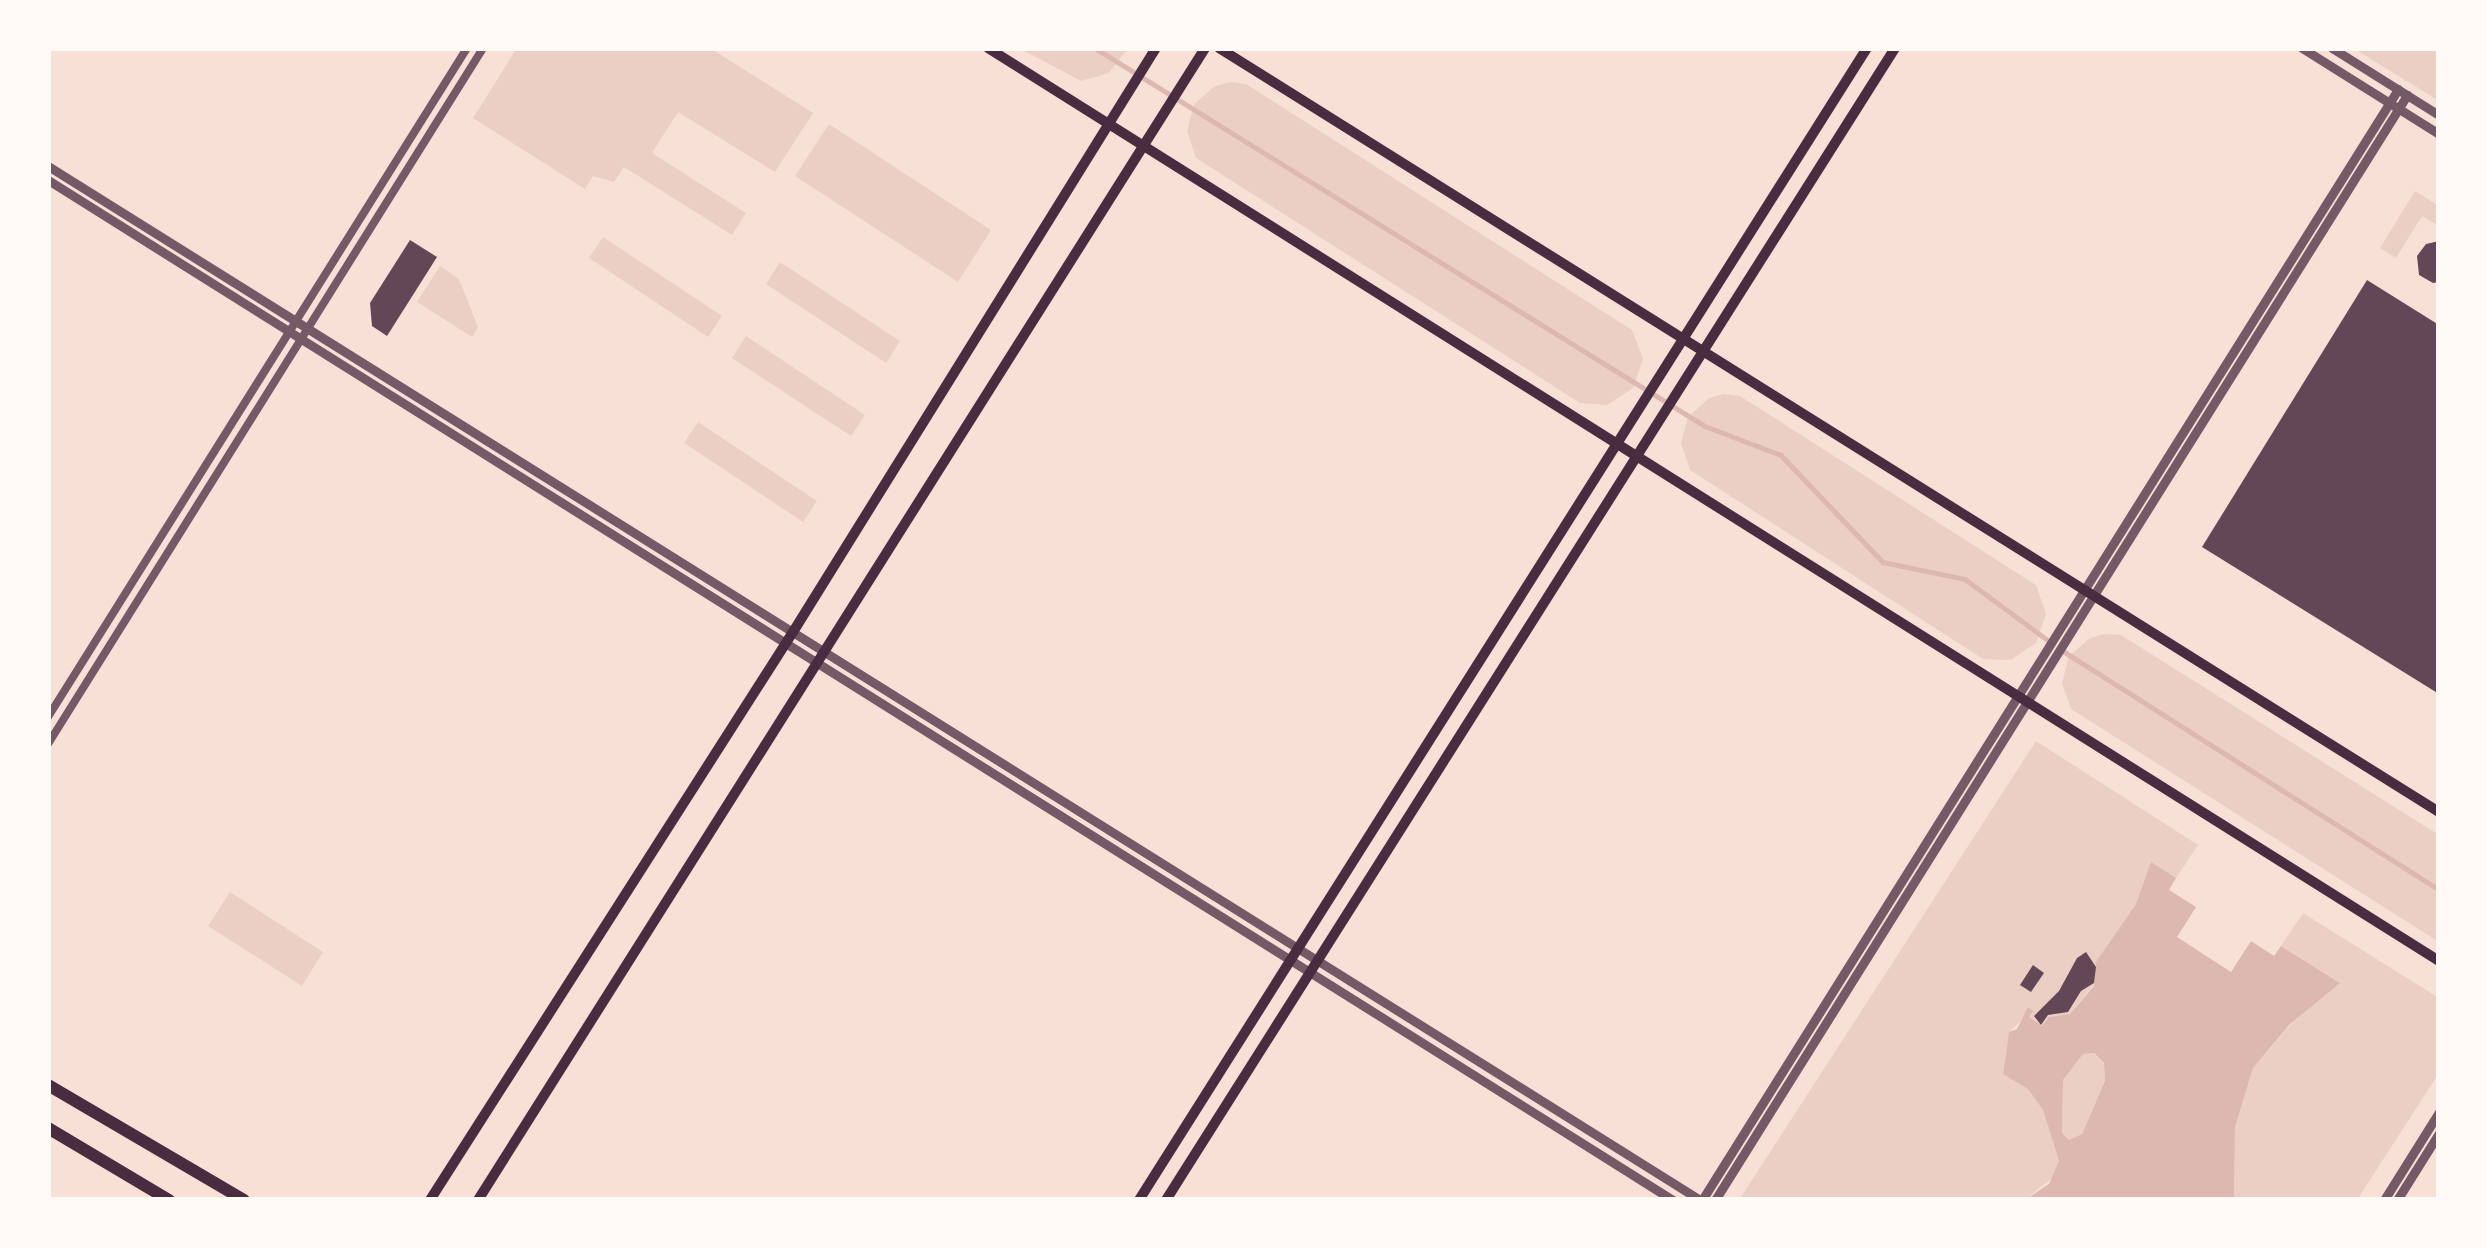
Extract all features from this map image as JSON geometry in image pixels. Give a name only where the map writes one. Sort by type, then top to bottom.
[{"type":"main road","points":[[988,48],[2439,961]]},
{"type":"main road","points":[[430,1200],[790,637],[1156,48]]},
{"type":"main road","points":[[478,1200],[1205,48]]},
{"type":"main road","points":[[1219,48],[2439,812]]},
{"type":"main road","points":[[1139,1200],[1868,48]]},
{"type":"main road","points":[[1166,1200],[1894,48]]},
{"type":"main road","points":[[48,1085],[244,1200]]},
{"type":"main road","points":[[48,1128],[170,1200]]},
{"type":"street","points":[[48,717],[467,48]]},
{"type":"street","points":[[48,744],[483,48]]},
{"type":"street","points":[[2302,48],[2439,134]]},
{"type":"street","points":[[2332,48],[2439,116]]},
{"type":"street","points":[[48,166],[1294,955],[1701,1200],[2402,92]]},
{"type":"street","points":[[48,180],[790,637]]},
{"type":"street","points":[[1715,1200],[2020,701]]},
{"type":"street","points":[[1312,966],[1673,1200]]},
{"type":"street","points":[[2384,1200],[2439,1112]]},
{"type":"street","points":[[2397,1200],[2439,1133]]},
{"type":"shaded area","points":[[517,48],[710,48],[813,113],[775,172],[678,112],[652,153],[746,213],[732,235],[624,167],[614,182],[593,176],[585,189],[473,118]]},
{"type":"shaded area","points":[[1019,48],[1128,48],[1109,73],[1081,81]]},
{"type":"shaded area","points":[[2353,48],[2439,48],[2439,101]]},
{"type":"shaded area","points":[[1246,84],[1632,330],[1643,359],[1633,388],[1607,405],[1580,403],[1196,158],[1187,131],[1194,104],[1215,86]]},
{"type":"shaded area","points":[[829,124],[991,230],[958,282],[795,176]]},
{"type":"shaded area","points":[[2415,191],[2439,206],[2439,226],[2422,216],[2396,258],[2380,248]]},
{"type":"shaded area","points":[[603,237],[722,316],[708,337],[589,258]]},
{"type":"shaded area","points":[[780,262],[900,341],[886,363],[766,284]]},
{"type":"shaded area","points":[[440,266],[459,279],[478,327],[472,337],[417,302]]},
{"type":"shaded area","points":[[746,336],[865,415],[851,436],[732,358]]},
{"type":"shaded area","points":[[1740,396],[2036,585],[2046,614],[2036,643],[2011,660],[1983,659],[1690,470],[1681,443],[1688,417],[1709,398]]},
{"type":"shaded area","points":[[698,422],[817,501],[803,522],[684,443]]},
{"type":"shaded area","points":[[2121,635],[2439,835],[2439,942],[2071,709],[2062,683],[2069,656],[2090,638]]},
{"type":"shaded area","points":[[2036,741],[2198,845],[2176,878],[2151,863],[2136,904],[2097,962],[2097,981],[2070,1014],[2042,1026],[2027,1015],[2009,1032],[2003,1073],[2028,1089],[2043,1110],[2059,1161],[2057,1174],[2025,1200],[1739,1200]]},
{"type":"shaded area","points":[[2151,862],[2176,878],[2169,890],[2196,907],[2177,937],[2231,972],[2251,941],[2274,956],[2281,946],[2340,983],[2289,1025],[2253,1068],[2235,1127],[2234,1200],[2025,1200],[2049,1184],[2059,1161],[2043,1110],[2028,1089],[2003,1074],[2009,1032],[2017,1029],[2028,1007],[2033,1011],[2029,1017],[2042,1026],[2049,1017],[2070,1014],[2094,986],[2096,962],[2136,904]],"holes":[[[2094,1053],[2104,1063],[2105,1081],[2082,1134],[2069,1140],[2062,1133],[2063,1080],[2083,1054]]]},
{"type":"shaded area","points":[[230,892],[323,952],[302,986],[208,926]]},
{"type":"shaded area","points":[[2303,913],[2439,998],[2439,1073],[2357,1200],[2234,1200],[2235,1127],[2253,1068],[2290,1025],[2339,982],[2281,946]]},
{"type":"shaded area","points":[[2093,1053],[2104,1064],[2105,1081],[2082,1134],[2069,1140],[2062,1134],[2063,1080],[2083,1054]]},
{"type":"building","points":[[410,240],[437,257],[387,336],[372,326],[370,303]]},
{"type":"building","points":[[2439,241],[2439,282],[2433,283],[2419,275],[2417,256],[2426,244]]},
{"type":"building","points":[[2367,280],[2439,325],[2439,694],[2202,547]]},
{"type":"building","points":[[2086,952],[2096,967],[2094,983],[2081,991],[2068,1012],[2048,1015],[2041,1025],[2034,1016],[2059,991],[2077,958]]},
{"type":"building","points":[[2033,965],[2044,973],[2031,992],[2020,985]]},
{"type":"waterway","points":[[1095,48],[1705,426],[1781,455],[1883,562],[1965,579],[2049,641]]},
{"type":"waterway","points":[[2063,651],[2439,890]]}]
